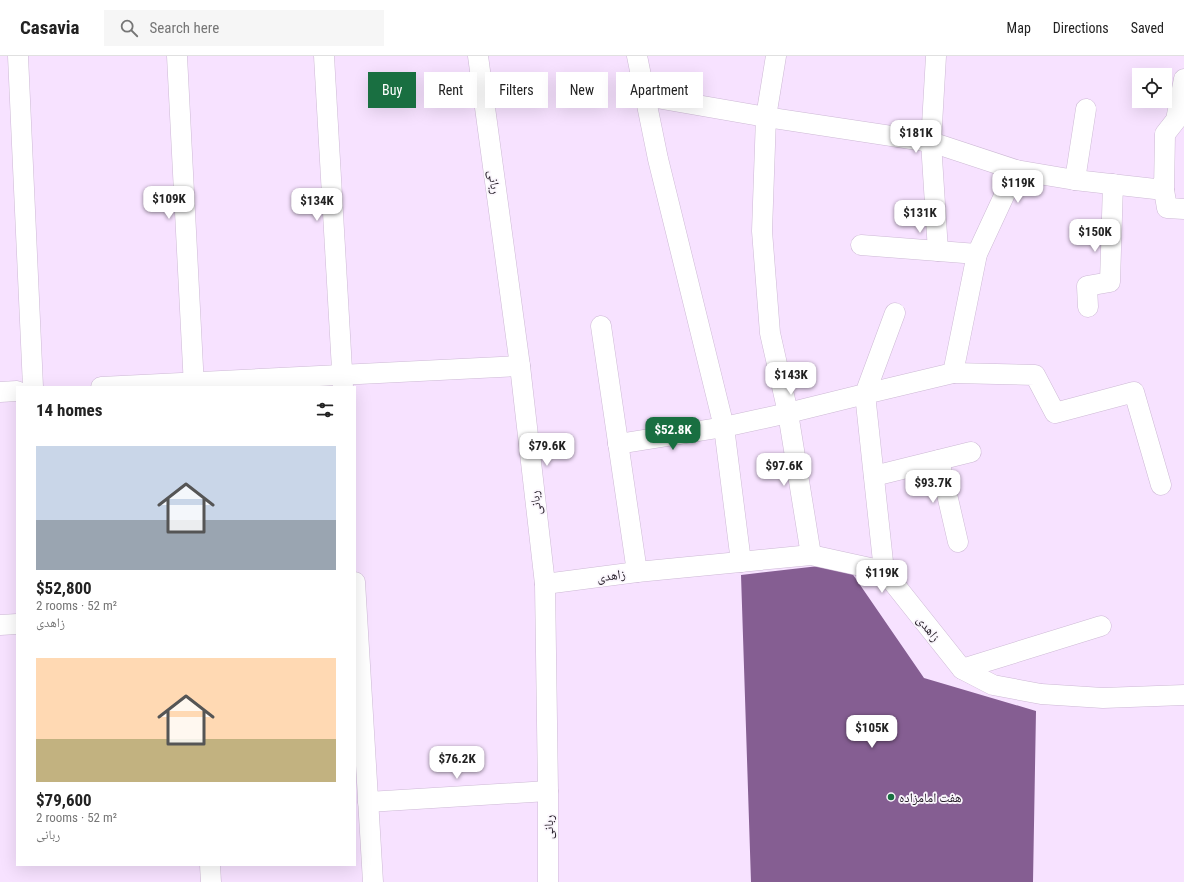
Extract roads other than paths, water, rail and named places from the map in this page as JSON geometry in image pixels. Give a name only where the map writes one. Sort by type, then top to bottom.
[{"type":"street","points":[[18,56],[33,386]]},
{"type":"street","points":[[177,56],[194,385]]},
{"type":"street","points":[[324,56],[343,381]]},
{"type":"street","name":"ربانی","points":[[478,56],[520,366],[545,584],[548,882]]},
{"type":"street","points":[[637,56],[640,72]]},
{"type":"street","points":[[776,56],[766,117],[762,231],[770,333],[788,413],[811,555]]},
{"type":"street","points":[[936,56],[931,142],[938,251]]},
{"type":"street","points":[[1184,79],[1176,120],[1165,134],[1164,190],[1167,208],[1184,209]]},
{"type":"street","points":[[703,106],[931,142],[1016,170],[1075,180],[1164,190]]},
{"type":"street","points":[[647,108],[658,159],[724,427],[742,562]]},
{"type":"street","points":[[1075,180],[1086,109]]},
{"type":"street","points":[[952,373],[977,254],[1016,170]]},
{"type":"street","points":[[1088,307],[1087,286],[1110,282],[1114,184]]},
{"type":"street","points":[[861,245],[977,254]]},
{"type":"street","points":[[884,571],[865,394],[895,313]]},
{"type":"street","points":[[601,326],[637,572]]},
{"type":"street","points":[[148,386],[343,381],[520,366]]},
{"type":"street","points":[[618,444],[724,427],[952,373],[1035,375],[1055,413],[1134,392],[1161,485]]},
{"type":"street","points":[[0,392],[16,391]]},
{"type":"street","points":[[874,476],[971,452]]},
{"type":"street","points":[[940,460],[958,542]]},
{"type":"street","name":"زاهدی","points":[[545,584],[637,572],[811,555],[884,571],[962,669],[993,685],[1041,694],[1103,698],[1181,696]]},
{"type":"street","points":[[356,617],[359,722],[368,802],[373,882]]},
{"type":"street","points":[[0,625],[16,624]]},
{"type":"street","points":[[962,669],[1101,626]]},
{"type":"street","points":[[368,802],[548,790]]},
{"type":"street","points":[[210,866],[211,882]]},
{"type":"place","name":"هفت امامزاده","points":[[891,797]]}]
